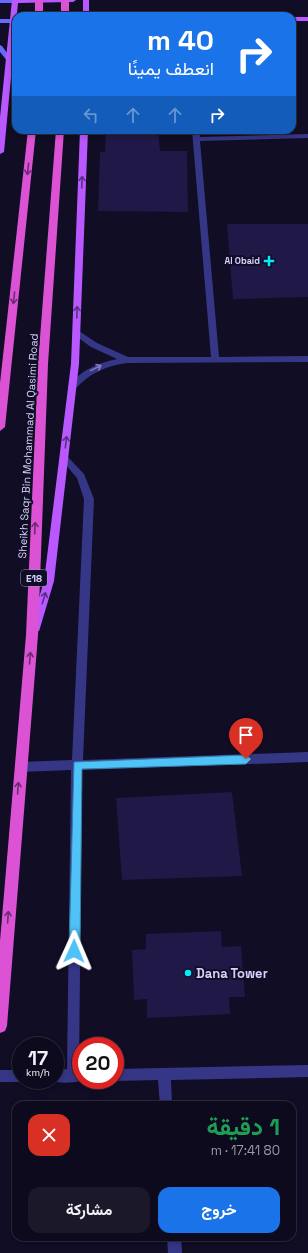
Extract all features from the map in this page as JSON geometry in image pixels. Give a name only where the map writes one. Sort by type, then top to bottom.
[{"type":"highway","points":[[39,0],[39,12]]},
{"type":"highway","points":[[65,0],[65,12]]},
{"type":"highway","points":[[0,427],[32,134]]},
{"type":"highway","name":"Sheikh Saqr Bin Mohammad Al Qasimi Road","points":[[0,1026],[32,635],[43,364],[60,134]]},
{"type":"main road","points":[[14,12],[15,0]]},
{"type":"main road","points":[[0,1],[73,0]]},
{"type":"main road","points":[[86,0],[86,12]]},
{"type":"main road","points":[[296,19],[308,20]]},
{"type":"main road","points":[[0,21],[12,21]]},
{"type":"main road","points":[[0,152],[12,41]]},
{"type":"main road","points":[[0,48],[10,61]]},
{"type":"main road","points":[[32,635],[49,582],[72,387],[76,332],[84,134]]},
{"type":"lane","points":[[196,134],[215,359]]},
{"type":"lane","points":[[197,139],[268,134]]},
{"type":"lane","points":[[291,134],[308,136]]},
{"type":"lane","points":[[76,332],[94,345],[127,360]]},
{"type":"lane","points":[[72,387],[94,368],[105,364],[127,360],[308,359]]},
{"type":"lane","points":[[64,458],[81,476],[89,499],[77,765],[77,1037]]},
{"type":"lane","points":[[20,767],[308,757]]},
{"type":"lane","points":[[124,1075],[308,1071]]},
{"type":"lane","points":[[164,1074],[166,1101]]},
{"type":"lane","points":[[0,1076],[12,1076]]},
{"type":"lane","points":[[174,1241],[174,1253]]},
{"type":"building","points":[[106,134],[158,134],[160,151],[187,151],[188,212],[98,211],[100,152],[105,152]]},
{"type":"building","name":"Al Obaid","points":[[227,224],[308,224],[308,297],[233,299]]},
{"type":"building","points":[[232,792],[242,876],[122,880],[116,798]]},
{"type":"building","name":"Dana Tower","points":[[221,931],[222,947],[241,946],[245,997],[229,997],[230,1014],[147,1018],[147,999],[134,1000],[132,950],[146,949],[146,934]]},
{"type":"place","name":"Al Obaid","points":[[269,261]]},
{"type":"place","name":"Dana Tower","points":[[188,973]]},
{"type":"route","points":[[74,951],[77,765],[246,759]]}]
